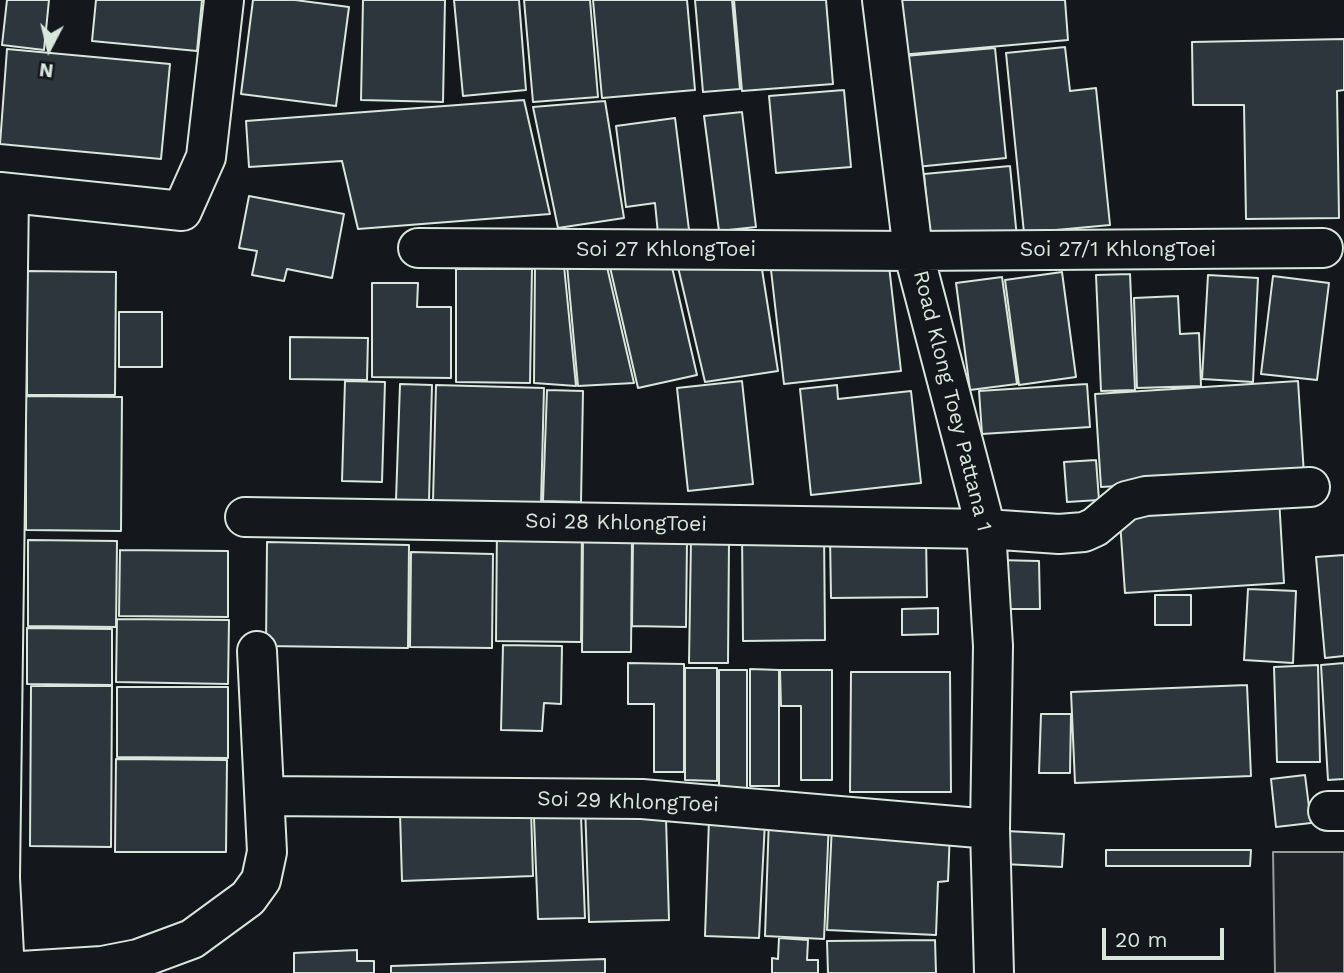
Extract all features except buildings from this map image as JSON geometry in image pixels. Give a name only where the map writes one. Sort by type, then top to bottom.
[{"type":"street","points":[[224,0],[206,157],[182,211],[4,192],[0,878],[5,972],[102,966],[138,959],[192,939],[223,919],[248,898],[261,880],[267,852],[257,651]]},
{"type":"street","name":"Road Klong Toey Pattana 1","points":[[882,0],[914,251],[986,529],[993,646],[990,829],[994,973]]},
{"type":"street","name":"Soi 27 KhlongToei","points":[[418,248],[914,251]]},
{"type":"street","name":"Soi 27/1 KhlongToei","points":[[914,251],[1323,248]]},
{"type":"street","name":"Soi 28 KhlongToei","points":[[245,517],[1084,532],[1126,501],[1146,496],[1310,487]]},
{"type":"street","name":"Soi 29 KhlongToei","points":[[265,796],[642,799],[990,829]]},
{"type":"shaded area","points":[[1273,852],[1344,852],[1344,973],[1275,973]]}]
